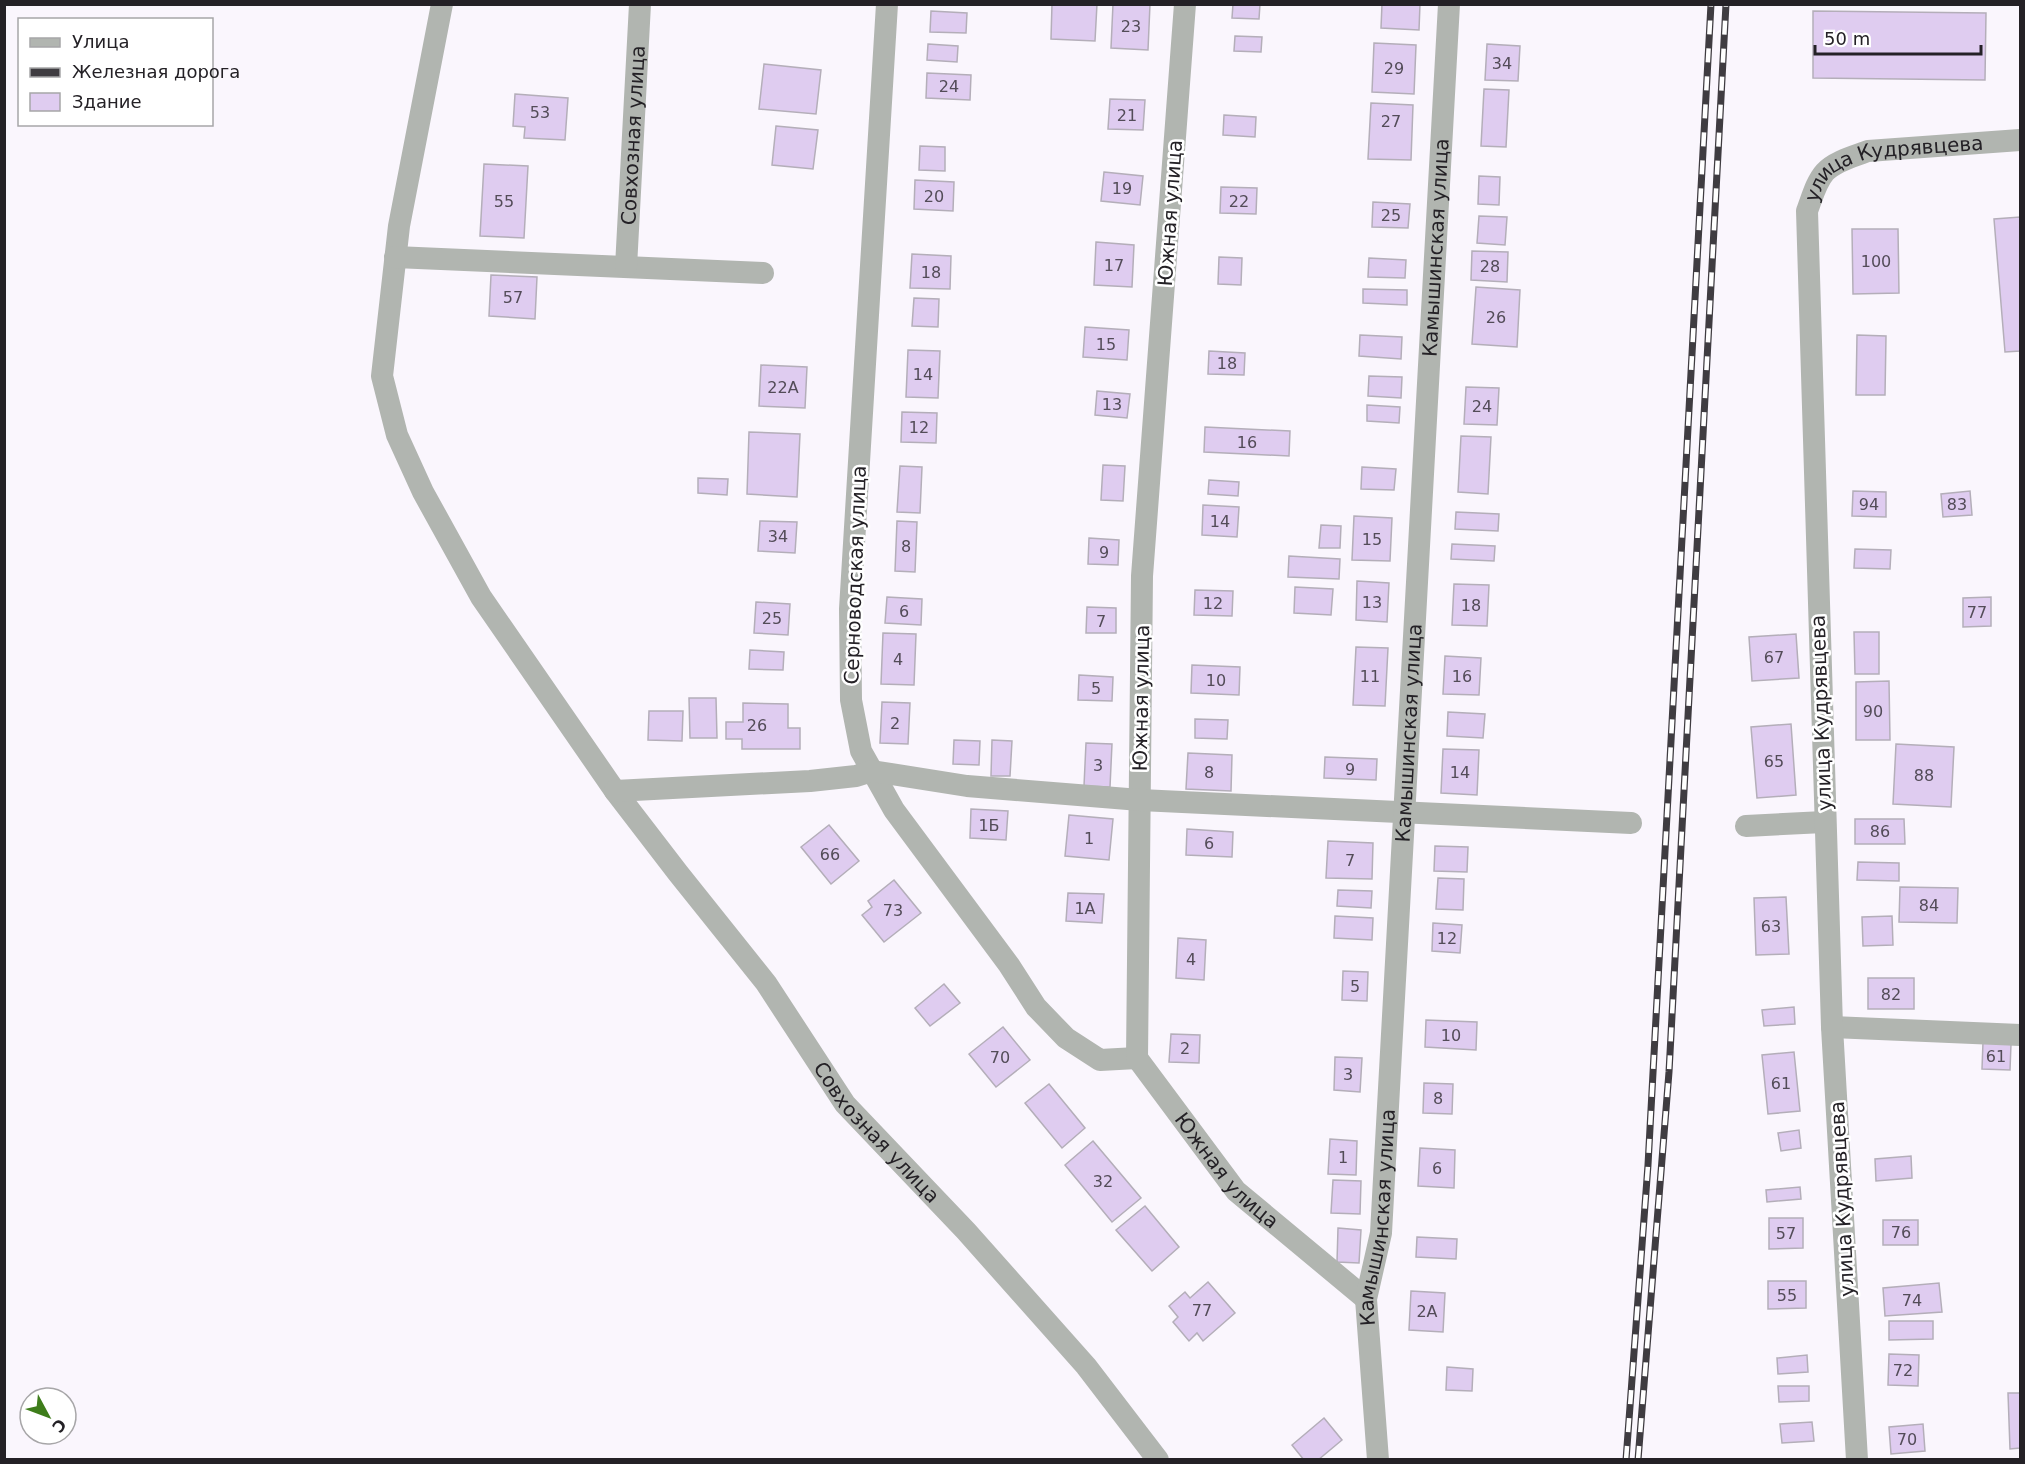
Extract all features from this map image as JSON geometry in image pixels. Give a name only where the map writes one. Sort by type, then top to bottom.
[{"type":"street","name":"Совхозная улица","points":[[442,4],[399,226],[382,376],[397,435],[423,492],[482,597],[615,791],[766,983],[844,1104],[966,1231],[1086,1366],[1158,1460]]},
{"type":"street","name":"Совхозная улица","points":[[626,267],[640,4]]},
{"type":"street","name":"Серноводская улица","points":[[887,4],[850,609],[851,700],[861,752],[894,810],[1009,965],[1036,1007],[1066,1038],[1100,1060],[1137,1058]]},
{"type":"street","name":"Южная улица","points":[[1185,4],[1142,576],[1137,1058],[1236,1191],[1366,1299]]},
{"type":"street","name":"Камышинская улица","points":[[1378,1460],[1366,1299],[1381,1233],[1449,4]]},
{"type":"street","name":"улица Кудрявцева","points":[[1857,1460],[1832,1027],[1807,211],[1816,187],[1826,171],[1845,159],[1869,151],[2020,140]]},
{"type":"street","points":[[395,257],[763,273]]},
{"type":"street","points":[[615,791],[810,781],[856,776],[872,771],[968,786],[1140,800],[1632,823]]},
{"type":"street","points":[[1746,826],[1824,822]]},
{"type":"street","points":[[1832,1027],[2020,1035]]},
{"type":"building","points":[[1052,4],[1097,4],[1095,41],[1051,39]]},
{"type":"building","points":[[1113,4],[1150,4],[1148,50],[1111,48]]},
{"type":"building","points":[[1233,4],[1260,4],[1259,19],[1232,18]]},
{"type":"building","points":[[1382,4],[1420,4],[1419,30],[1381,28]]},
{"type":"building","points":[[931,11],[967,13],[966,33],[930,32]]},
{"type":"building","points":[[1813,11],[1986,13],[1985,80],[1813,78]]},
{"type":"building","points":[[1235,36],[1262,37],[1261,52],[1234,51]]},
{"type":"building","points":[[1374,43],[1416,45],[1414,94],[1372,92]]},
{"type":"building","points":[[928,44],[958,46],[957,62],[927,60]]},
{"type":"building","points":[[1487,44],[1520,46],[1518,81],[1485,80]]},
{"type":"building","points":[[764,64],[821,70],[816,114],[759,109]]},
{"type":"building","points":[[927,73],[971,75],[970,100],[926,98]]},
{"type":"building","points":[[1484,89],[1509,90],[1506,147],[1481,146]]},
{"type":"building","points":[[515,94],[568,98],[565,140],[524,138],[525,127],[513,126]]},
{"type":"building","points":[[1110,99],[1145,100],[1143,130],[1108,129]]},
{"type":"building","points":[[1371,103],[1413,105],[1411,160],[1368,159]]},
{"type":"building","points":[[1224,115],[1256,117],[1255,137],[1223,135]]},
{"type":"building","points":[[776,126],[818,130],[813,169],[772,165]]},
{"type":"building","points":[[920,146],[945,147],[945,171],[919,170]]},
{"type":"building","points":[[484,164],[528,166],[524,238],[480,236]]},
{"type":"building","points":[[1104,172],[1143,176],[1140,205],[1101,201]]},
{"type":"building","points":[[1479,176],[1500,177],[1499,205],[1478,204]]},
{"type":"building","points":[[915,180],[954,182],[953,211],[914,209]]},
{"type":"building","points":[[1221,187],[1257,188],[1256,214],[1220,213]]},
{"type":"building","points":[[1373,202],[1410,204],[1408,228],[1372,227]]},
{"type":"building","points":[[1479,216],[1507,217],[1505,245],[1477,243]]},
{"type":"building","points":[[2020,217],[2020,351],[2005,352],[1994,219]]},
{"type":"building","points":[[1852,229],[1898,229],[1899,293],[1853,294]]},
{"type":"building","points":[[1096,242],[1134,245],[1132,287],[1094,285]]},
{"type":"building","points":[[1472,251],[1508,252],[1507,282],[1471,280]]},
{"type":"building","points":[[912,254],[951,256],[950,289],[910,288]]},
{"type":"building","points":[[1219,257],[1242,258],[1241,285],[1218,284]]},
{"type":"building","points":[[1369,258],[1406,260],[1405,278],[1368,277]]},
{"type":"building","points":[[491,275],[537,277],[535,319],[489,316]]},
{"type":"building","points":[[1476,287],[1520,290],[1517,347],[1472,344]]},
{"type":"building","points":[[1363,289],[1407,290],[1407,305],[1363,303]]},
{"type":"building","points":[[914,298],[939,299],[938,327],[912,326]]},
{"type":"building","points":[[1085,327],[1129,330],[1127,360],[1083,357]]},
{"type":"building","points":[[1360,335],[1402,337],[1401,359],[1359,356]]},
{"type":"building","points":[[1857,335],[1886,336],[1885,395],[1856,395]]},
{"type":"building","points":[[908,350],[940,351],[938,398],[906,397]]},
{"type":"building","points":[[1209,351],[1245,353],[1244,375],[1208,374]]},
{"type":"building","points":[[761,365],[807,367],[805,408],[759,406]]},
{"type":"building","points":[[1369,376],[1402,377],[1401,398],[1368,396]]},
{"type":"building","points":[[1466,387],[1499,388],[1497,425],[1464,424]]},
{"type":"building","points":[[1097,391],[1130,394],[1127,418],[1095,415]]},
{"type":"building","points":[[1367,405],[1400,407],[1399,423],[1367,421]]},
{"type":"building","points":[[902,412],[937,413],[936,443],[901,442]]},
{"type":"building","points":[[1205,427],[1290,431],[1289,456],[1204,452]]},
{"type":"building","points":[[749,432],[800,434],[797,497],[747,494]]},
{"type":"building","points":[[1461,436],[1491,437],[1488,494],[1458,492]]},
{"type":"building","points":[[1103,465],[1125,466],[1123,501],[1101,500]]},
{"type":"building","points":[[900,466],[922,467],[920,513],[897,512]]},
{"type":"building","points":[[1362,467],[1396,469],[1394,490],[1361,489]]},
{"type":"building","points":[[698,478],[728,479],[727,495],[698,493]]},
{"type":"building","points":[[1209,480],[1239,482],[1238,496],[1208,494]]},
{"type":"building","points":[[1853,491],[1886,492],[1886,517],[1852,516]]},
{"type":"building","points":[[1970,491],[1972,515],[1943,517],[1941,494]]},
{"type":"building","points":[[1203,505],[1239,507],[1237,537],[1202,535]]},
{"type":"building","points":[[1456,512],[1499,514],[1498,531],[1455,529]]},
{"type":"building","points":[[1354,516],[1392,518],[1390,561],[1352,560]]},
{"type":"building","points":[[760,521],[797,522],[795,553],[758,551]]},
{"type":"building","points":[[897,521],[917,522],[915,572],[895,571]]},
{"type":"building","points":[[1321,525],[1341,526],[1340,548],[1319,548]]},
{"type":"building","points":[[1089,538],[1119,540],[1118,565],[1088,564]]},
{"type":"building","points":[[1452,544],[1495,546],[1494,561],[1451,559]]},
{"type":"building","points":[[1855,549],[1891,550],[1890,569],[1854,568]]},
{"type":"building","points":[[1289,556],[1340,559],[1339,579],[1288,577]]},
{"type":"building","points":[[1357,581],[1389,583],[1387,622],[1356,620]]},
{"type":"building","points":[[1454,584],[1489,585],[1487,626],[1452,625]]},
{"type":"building","points":[[1295,587],[1333,589],[1331,615],[1294,613]]},
{"type":"building","points":[[1195,590],[1233,591],[1232,616],[1194,615]]},
{"type":"building","points":[[887,597],[922,599],[921,625],[885,623]]},
{"type":"building","points":[[1991,597],[1991,626],[1963,627],[1963,598]]},
{"type":"building","points":[[756,602],[790,604],[788,635],[754,633]]},
{"type":"building","points":[[1087,607],[1116,608],[1116,633],[1086,633]]},
{"type":"building","points":[[1854,632],[1879,632],[1879,674],[1855,674]]},
{"type":"building","points":[[883,633],[916,634],[914,685],[881,684]]},
{"type":"building","points":[[1796,634],[1799,678],[1752,681],[1749,637]]},
{"type":"building","points":[[1356,647],[1388,648],[1385,706],[1353,705]]},
{"type":"building","points":[[750,650],[784,652],[783,670],[749,669]]},
{"type":"building","points":[[1445,656],[1481,658],[1479,695],[1443,694]]},
{"type":"building","points":[[1192,665],[1240,667],[1239,695],[1191,693]]},
{"type":"building","points":[[1079,675],[1113,677],[1112,701],[1078,700]]},
{"type":"building","points":[[1889,681],[1890,740],[1856,740],[1856,682]]},
{"type":"building","points":[[689,698],[716,698],[717,738],[690,738]]},
{"type":"building","points":[[882,702],[910,703],[908,744],[880,743]]},
{"type":"building","points":[[743,703],[788,704],[788,728],[800,728],[800,749],[742,749],[742,739],[726,739],[726,722],[743,722]]},
{"type":"building","points":[[649,711],[683,711],[682,741],[648,740]]},
{"type":"building","points":[[1448,712],[1485,714],[1483,738],[1447,736]]},
{"type":"building","points":[[1195,719],[1228,720],[1227,739],[1195,738]]},
{"type":"building","points":[[1791,724],[1796,795],[1757,798],[1751,727]]},
{"type":"building","points":[[954,740],[980,741],[979,765],[953,764]]},
{"type":"building","points":[[992,740],[1012,741],[1010,776],[991,776]]},
{"type":"building","points":[[1086,743],[1112,744],[1110,787],[1084,786]]},
{"type":"building","points":[[1896,744],[1954,747],[1951,807],[1893,804]]},
{"type":"building","points":[[1443,749],[1479,750],[1477,795],[1441,793]]},
{"type":"building","points":[[1188,753],[1232,755],[1231,791],[1186,789]]},
{"type":"building","points":[[1325,757],[1377,759],[1376,780],[1324,778]]},
{"type":"building","points":[[971,809],[1008,811],[1006,840],[970,838]]},
{"type":"building","points":[[1069,815],[1113,819],[1109,860],[1065,856]]},
{"type":"building","points":[[1855,819],[1904,819],[1905,844],[1855,844]]},
{"type":"building","points":[[829,825],[859,861],[831,884],[801,847]]},
{"type":"building","points":[[1187,829],[1233,832],[1232,857],[1186,855]]},
{"type":"building","points":[[1328,841],[1373,843],[1372,879],[1326,878]]},
{"type":"building","points":[[1435,846],[1468,847],[1467,872],[1434,871]]},
{"type":"building","points":[[1858,862],[1899,863],[1899,881],[1857,880]]},
{"type":"building","points":[[1438,878],[1464,879],[1463,910],[1436,909]]},
{"type":"building","points":[[894,880],[921,913],[884,942],[862,915],[872,907],[868,901]]},
{"type":"building","points":[[1900,887],[1958,888],[1957,923],[1899,922]]},
{"type":"building","points":[[1338,890],[1372,891],[1371,908],[1337,906]]},
{"type":"building","points":[[1068,893],[1104,894],[1102,923],[1066,921]]},
{"type":"building","points":[[1786,897],[1789,954],[1756,955],[1754,898]]},
{"type":"building","points":[[1335,916],[1373,918],[1372,940],[1334,938]]},
{"type":"building","points":[[1892,916],[1893,945],[1863,946],[1862,917]]},
{"type":"building","points":[[1433,923],[1462,925],[1460,953],[1432,951]]},
{"type":"building","points":[[1178,938],[1206,940],[1204,980],[1176,978]]},
{"type":"building","points":[[1343,971],[1368,972],[1367,1001],[1342,1000]]},
{"type":"building","points":[[1868,978],[1914,978],[1914,1009],[1868,1009]]},
{"type":"building","points":[[944,984],[960,1003],[930,1026],[915,1008]]},
{"type":"building","points":[[1794,1007],[1795,1024],[1764,1026],[1762,1010]]},
{"type":"building","points":[[1426,1020],[1477,1022],[1476,1050],[1425,1047]]},
{"type":"building","points":[[1003,1027],[1030,1060],[996,1087],[969,1054]]},
{"type":"building","points":[[1171,1034],[1200,1035],[1199,1063],[1169,1062]]},
{"type":"building","points":[[1983,1042],[2011,1044],[2010,1070],[1982,1069]]},
{"type":"building","points":[[1794,1052],[1800,1111],[1768,1114],[1762,1055]]},
{"type":"building","points":[[1335,1057],[1362,1058],[1360,1092],[1334,1090]]},
{"type":"building","points":[[1424,1083],[1453,1084],[1452,1114],[1423,1113]]},
{"type":"building","points":[[1049,1084],[1085,1128],[1062,1148],[1025,1103]]},
{"type":"building","points":[[1799,1130],[1801,1148],[1781,1151],[1778,1133]]},
{"type":"building","points":[[1330,1139],[1357,1141],[1356,1175],[1328,1174]]},
{"type":"building","points":[[1093,1141],[1141,1198],[1112,1222],[1065,1165]]},
{"type":"building","points":[[1420,1148],[1455,1150],[1454,1188],[1418,1186]]},
{"type":"building","points":[[1911,1156],[1912,1178],[1876,1181],[1875,1159]]},
{"type":"building","points":[[1333,1180],[1361,1181],[1360,1214],[1331,1213]]},
{"type":"building","points":[[1800,1187],[1801,1199],[1767,1202],[1766,1190]]},
{"type":"building","points":[[1145,1206],[1179,1247],[1152,1271],[1116,1230]]},
{"type":"building","points":[[1769,1218],[1803,1218],[1803,1248],[1769,1249]]},
{"type":"building","points":[[1883,1220],[1918,1220],[1918,1245],[1883,1245]]},
{"type":"building","points":[[1338,1228],[1361,1230],[1359,1263],[1337,1262]]},
{"type":"building","points":[[1417,1237],[1457,1239],[1456,1259],[1416,1257]]},
{"type":"building","points":[[1768,1281],[1806,1281],[1806,1308],[1768,1309]]},
{"type":"building","points":[[1208,1282],[1235,1313],[1203,1341],[1197,1333],[1189,1341],[1173,1322],[1178,1317],[1169,1306],[1185,1292],[1190,1298]]},
{"type":"building","points":[[1939,1283],[1942,1312],[1885,1316],[1883,1288]]},
{"type":"building","points":[[1411,1291],[1445,1293],[1443,1332],[1409,1330]]},
{"type":"building","points":[[1889,1321],[1933,1321],[1933,1339],[1889,1340]]},
{"type":"building","points":[[1889,1354],[1919,1355],[1918,1386],[1888,1385]]},
{"type":"building","points":[[1807,1355],[1808,1372],[1778,1374],[1777,1358]]},
{"type":"building","points":[[1447,1367],[1473,1369],[1472,1391],[1446,1390]]},
{"type":"building","points":[[1778,1386],[1809,1386],[1809,1401],[1779,1402]]},
{"type":"building","points":[[2008,1393],[2020,1393],[2020,1448],[2010,1449]]},
{"type":"building","points":[[1324,1418],[1342,1440],[1318,1460],[1304,1460],[1292,1445]]},
{"type":"building","points":[[1812,1422],[1814,1441],[1782,1443],[1780,1424]]},
{"type":"building","points":[[1923,1424],[1925,1451],[1891,1454],[1889,1427]]},
{"type":"railway","points":[[1626,1460],[1648,1165],[1711,4]]},
{"type":"railway","points":[[1638,1460],[1669,1072],[1726,4]]}]
